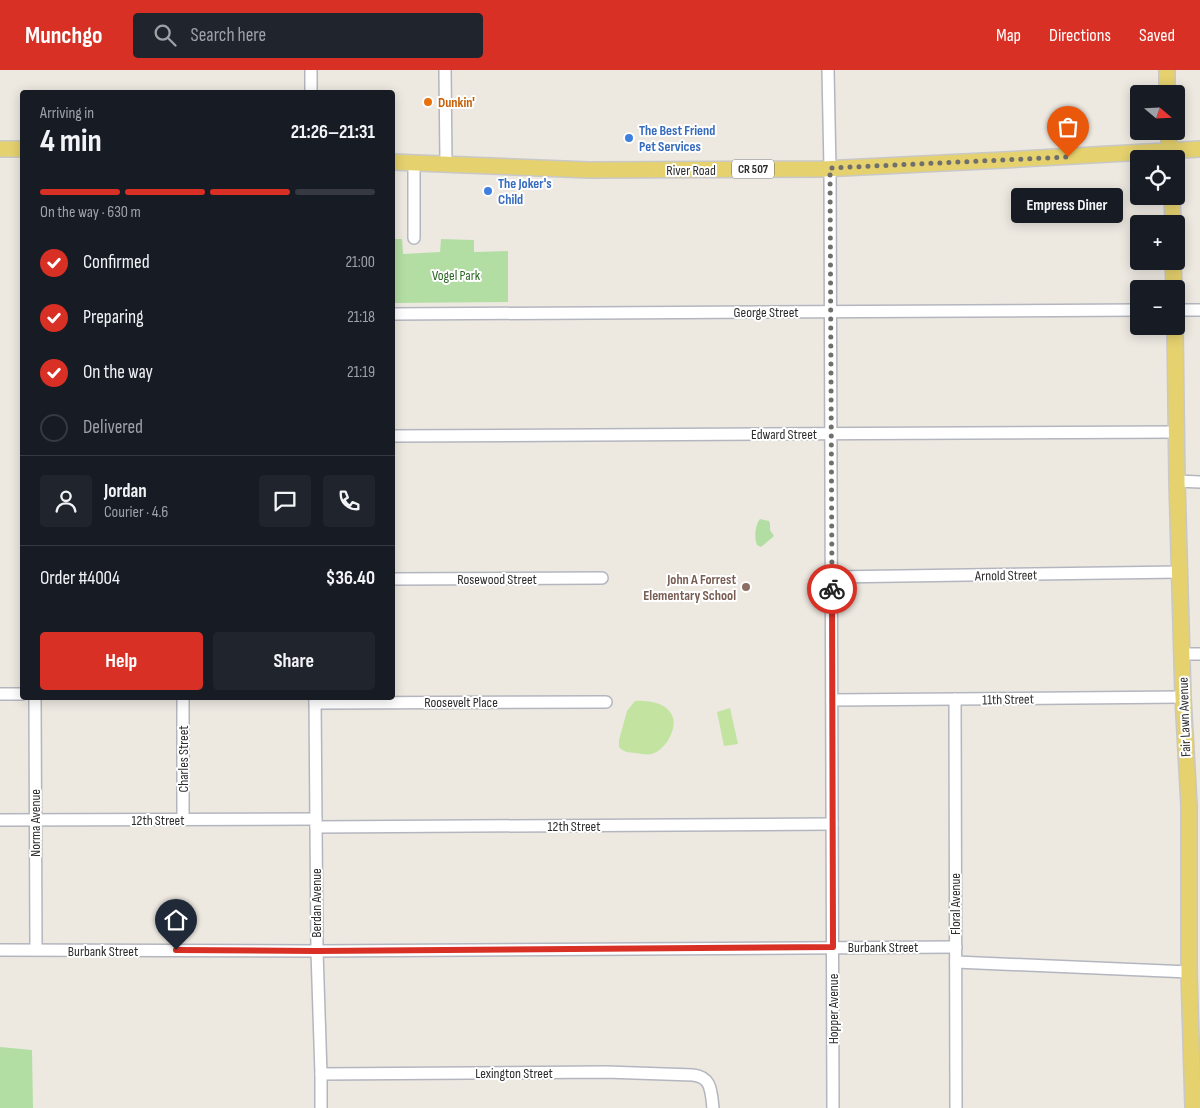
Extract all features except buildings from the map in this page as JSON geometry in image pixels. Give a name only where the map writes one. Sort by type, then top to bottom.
[{"type":"main road","points":[[1167,70],[1167,85]]},
{"type":"main road","points":[[0,150],[20,148]]},
{"type":"main road","name":"River Road","points":[[1185,152],[1200,149]]},
{"type":"main road","name":"River Road","points":[[395,162],[589,170],[830,168],[1130,157]]},
{"type":"main road","name":"Fair Lawn Avenue","points":[[1175,335],[1183,697],[1194,805],[1189,972],[1193,1108]]},
{"type":"street","points":[[311,70],[311,90]]},
{"type":"street","points":[[445,70],[446,163]]},
{"type":"street","name":"Hopper Avenue","points":[[828,70],[831,311],[833,1108]]},
{"type":"street","points":[[414,162],[414,238]]},
{"type":"street","name":"George Street","points":[[395,314],[1130,310]]},
{"type":"street","points":[[1185,310],[1200,310]]},
{"type":"street","name":"Edward Street","points":[[395,436],[1176,432]]},
{"type":"street","points":[[1177,481],[1200,482]]},
{"type":"street","name":"Arnold Street","points":[[832,577],[1180,572]]},
{"type":"street","name":"Rosewood Street","points":[[395,579],[602,578]]},
{"type":"street","points":[[1182,654],[1200,654]]},
{"type":"street","points":[[0,694],[20,694]]},
{"type":"street","name":"11th Street","points":[[832,700],[1183,697]]},
{"type":"street","name":"Floral Avenue","points":[[955,699],[956,1108]]},
{"type":"street","name":"Norma Avenue","points":[[35,700],[36,950]]},
{"type":"street","name":"Charles Street","points":[[183,700],[183,820]]},
{"type":"street","name":"Roosevelt Place","points":[[315,700],[606,702]]},
{"type":"street","name":"Berdan Avenue","points":[[315,700],[316,951],[321,1108]]},
{"type":"street","name":"12th Street","points":[[0,820],[832,824]]},
{"type":"street","name":"Burbank Street","points":[[0,950],[316,951],[956,947]]},
{"type":"street","points":[[956,962],[1189,972]]},
{"type":"street","name":"Lexington Street","points":[[321,1074],[606,1072],[692,1075],[705,1079],[709,1084],[712,1108]]},
{"type":"green space","name":"Vogel Park","points":[[395,239],[402,239],[403,254],[440,252],[441,239],[474,240],[474,252],[508,251],[508,302],[395,303]]},
{"type":"green space","points":[[760,519],[769,521],[770,530],[774,536],[761,547],[757,545],[755,535]]},
{"type":"green space","points":[[635,701],[654,702],[662,705],[672,716],[674,723],[667,742],[652,754],[627,752],[619,747],[619,740],[627,711]]},
{"type":"green space","points":[[730,708],[738,744],[724,746],[717,712]]},
{"type":"green space","points":[[0,1047],[32,1050],[33,1108],[0,1108]]},
{"type":"way so far","points":[[832,589],[830,168],[1068,157]]},
{"type":"place","name":"Dunkin'","points":[[428,102]]},
{"type":"place","name":"The Best Friend Pet Services","points":[[629,138]]},
{"type":"place","name":"Empress Diner","points":[[1068,157]]},
{"type":"place","name":"The Joker's Child","points":[[488,191]]},
{"type":"place","name":"John A Forrest Elementary School","points":[[746,587]]},
{"type":"route","points":[[176,950],[316,951],[833,947],[832,589]]}]
